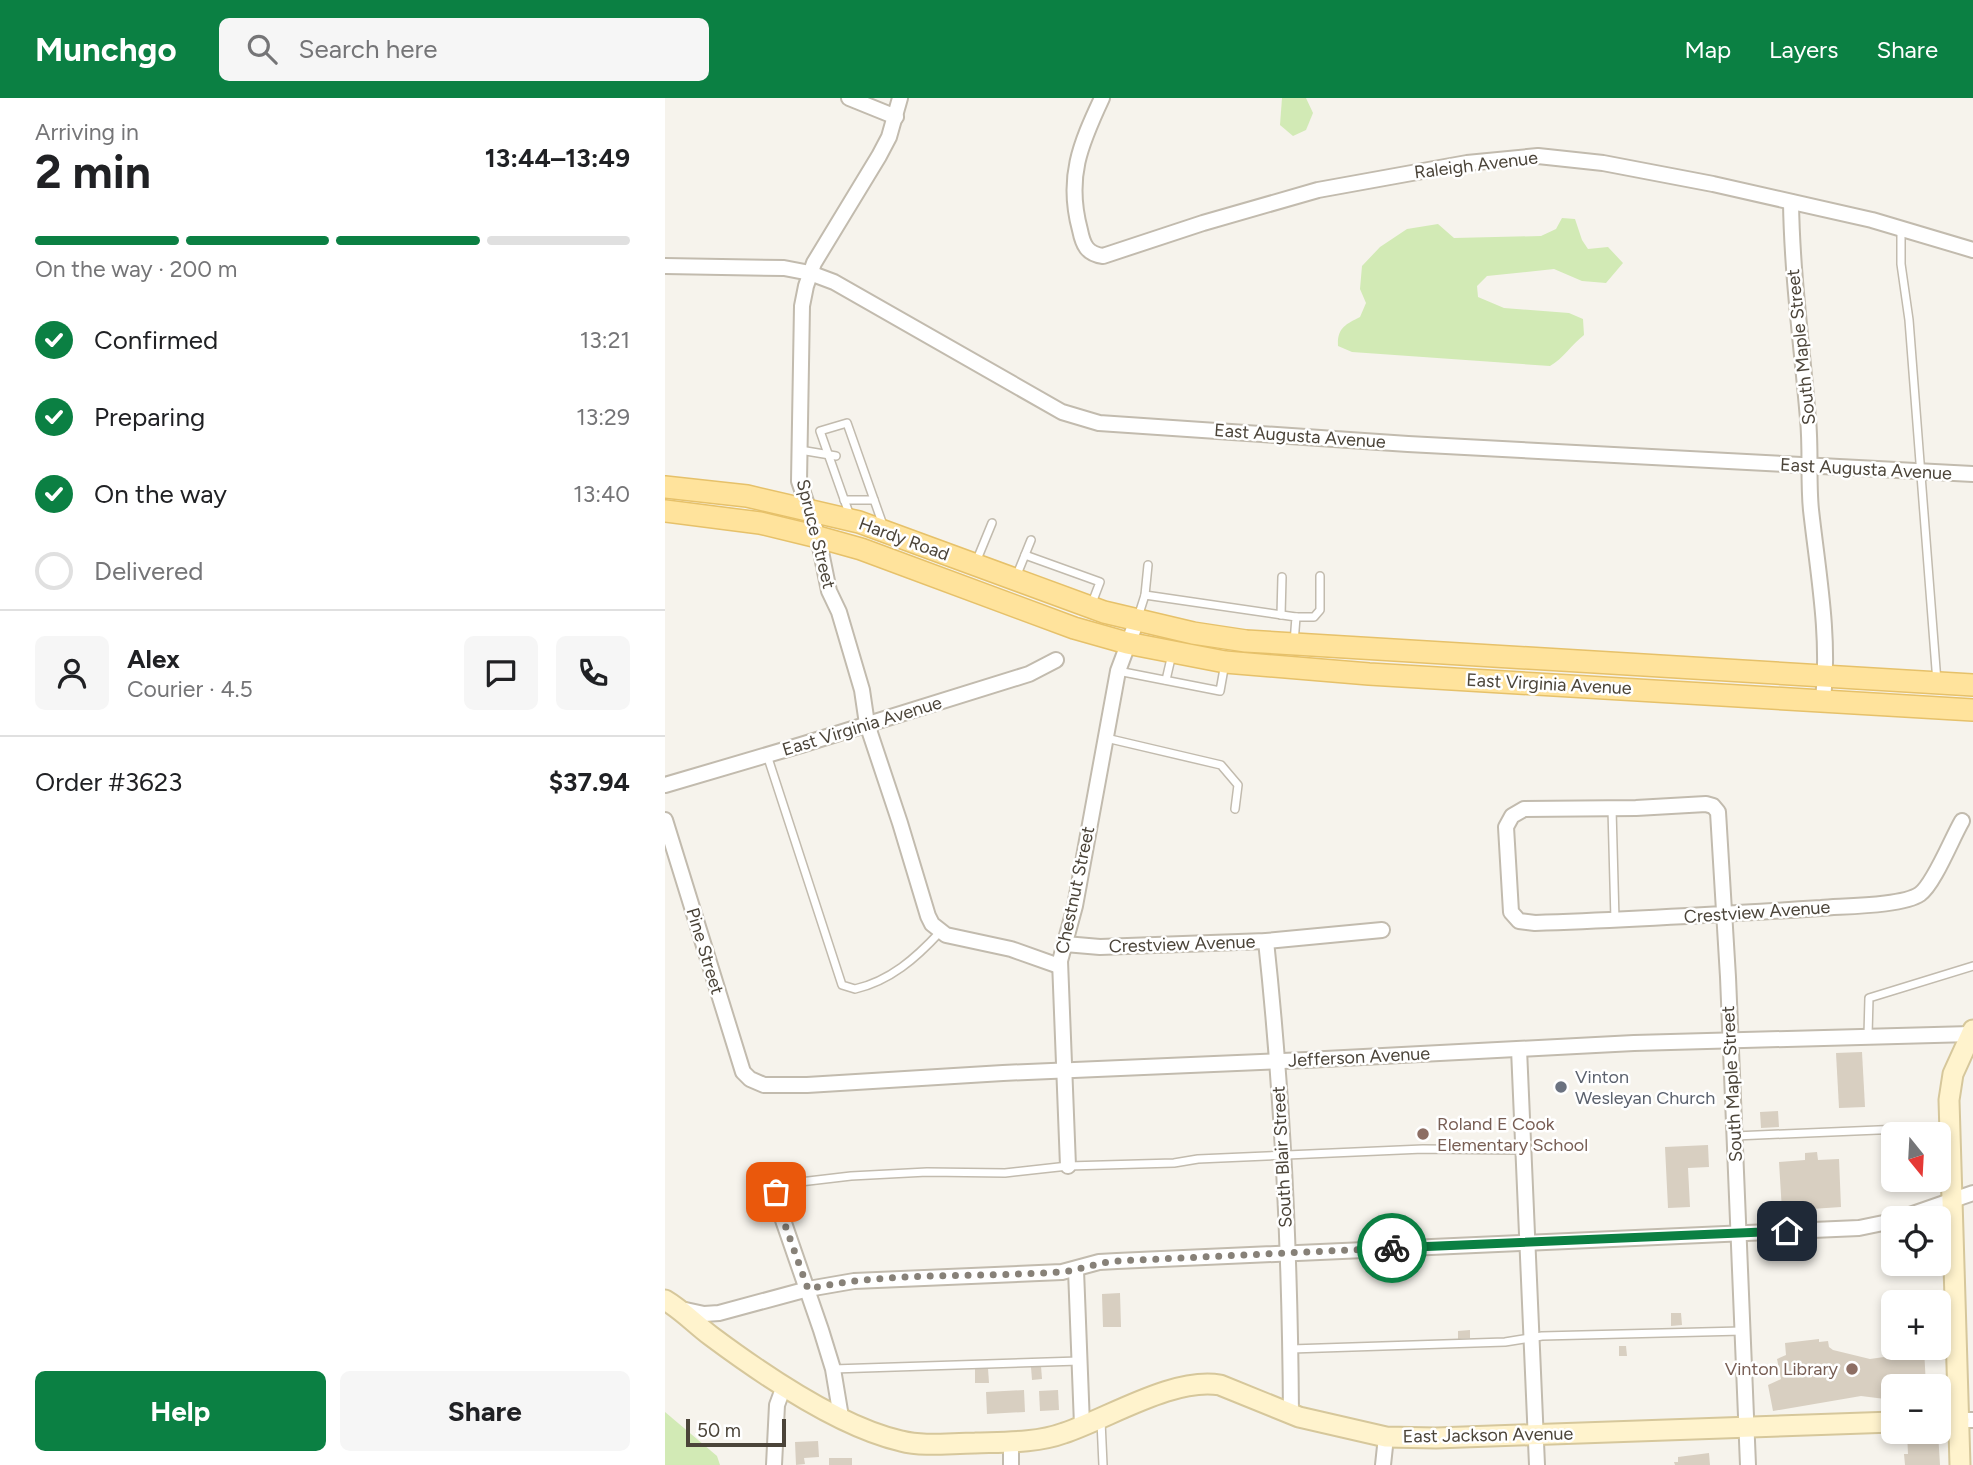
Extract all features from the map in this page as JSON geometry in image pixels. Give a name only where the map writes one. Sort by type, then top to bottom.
[{"type":"main road","name":"Hardy Road","points":[[665,487],[747,496],[852,520],[1015,581],[1137,620]]},
{"type":"main road","name":"Hardy Road","points":[[665,511],[748,521],[818,537],[860,549],[1063,624],[1127,643]]},
{"type":"main road","name":"East Virginia Avenue","points":[[1137,620],[1193,633],[1246,641],[1973,685]]},
{"type":"main road","name":"East Virginia Avenue","points":[[1127,643],[1225,662],[1369,674],[1973,710]]},
{"type":"street","points":[[849,98],[896,117]]},
{"type":"street","name":"Spruce Street","points":[[900,98],[896,117],[879,156],[810,273],[802,306],[799,481],[818,537],[829,591],[839,612],[862,690],[867,724],[923,905],[932,924],[940,932]]},
{"type":"street","name":"Raleigh Avenue","points":[[1102,98],[1076,161],[1073,195],[1083,245],[1088,251],[1103,256],[1203,223],[1318,190],[1517,157],[1566,158],[1677,177],[1901,228],[1973,250]]},
{"type":"street","name":"South Maple Street","points":[[1791,202],[1791,247],[1811,449],[1811,508],[1821,578],[1826,658],[1822,700]]},
{"type":"street","name":"East Augusta Avenue","points":[[665,266],[784,268],[810,273],[834,282],[1062,412],[1099,423],[1408,444],[1973,474]]},
{"type":"street","name":"Chestnut Street","points":[[1068,1166],[1059,966],[1075,906],[1118,671],[1137,620]]},
{"type":"street","name":"East Virginia Avenue","points":[[665,785],[1029,674],[1056,660]]},
{"type":"street","name":"South Maple Street","points":[[1612,809],[1706,804],[1713,806],[1718,812],[1735,1136],[1748,1465]]},
{"type":"street","name":"Crestview Avenue","points":[[1612,809],[1524,809],[1512,816],[1506,827],[1510,912],[1519,921],[1615,921],[1909,900],[1930,883],[1962,821]]},
{"type":"street","name":"Pine Street","points":[[665,820],[735,1050],[743,1072],[750,1079]]},
{"type":"street","name":"Crestview Avenue","points":[[1065,944],[1100,947],[1266,942],[1382,930]]},
{"type":"street","points":[[940,932],[1011,949],[1059,966]]},
{"type":"street","name":"South Blair Street","points":[[1266,942],[1282,1155],[1291,1349],[1291,1415]]},
{"type":"street","points":[[1950,1122],[1949,1100],[1953,1074],[1972,1032]]},
{"type":"street","name":"Jefferson Avenue","points":[[750,1079],[764,1085],[807,1085],[1519,1049],[1972,1032]]},
{"type":"street","points":[[1519,1049],[1537,1465]]},
{"type":"street","points":[[1951,1151],[1960,1465]]},
{"type":"street","points":[[776,1192],[774,1194],[833,1369],[841,1417]]},
{"type":"street","points":[[1936,1206],[1973,1193]]},
{"type":"street","points":[[669,1305],[704,1314],[719,1313],[808,1289],[854,1281],[1076,1270],[1099,1262],[1859,1228],[1881,1223]]},
{"type":"street","points":[[1076,1270],[1082,1425]]},
{"type":"street","name":"East Jackson Avenue","points":[[669,1305],[784,1386],[841,1417],[902,1442],[922,1444],[1042,1439],[1180,1388],[1207,1383],[1220,1385],[1291,1415],[1386,1437],[1436,1438],[1881,1422]]},
{"type":"street","points":[[774,1465],[778,1405],[784,1386]]},
{"type":"street","points":[[1383,1465],[1386,1437]]},
{"type":"street","points":[[1010,1441],[1011,1465]]},
{"type":"lane","points":[[1901,228],[1901,264],[1909,320],[1937,682]]},
{"type":"lane","points":[[852,520],[832,456],[820,431],[847,423],[856,457],[885,532]]},
{"type":"lane","points":[[800,450],[832,456]]},
{"type":"lane","points":[[844,500],[874,500]]},
{"type":"lane","points":[[975,565],[992,523]]},
{"type":"lane","points":[[1015,581],[1031,540]]},
{"type":"lane","points":[[1025,555],[1100,582],[1090,607]]},
{"type":"lane","points":[[1137,620],[1145,595],[1148,565]]},
{"type":"lane","points":[[1145,595],[1296,617],[1314,617],[1319,610],[1320,576]]},
{"type":"lane","points":[[1281,615],[1282,577]]},
{"type":"lane","points":[[1294,644],[1296,617]]},
{"type":"lane","points":[[1166,680],[1172,653]]},
{"type":"lane","points":[[1118,671],[1220,691],[1225,662]]},
{"type":"lane","points":[[1105,737],[1221,765],[1238,785],[1235,809]]},
{"type":"lane","points":[[767,755],[842,985],[855,989],[885,978],[923,950],[940,932]]},
{"type":"lane","points":[[1612,809],[1615,921]]},
{"type":"lane","points":[[1868,1035],[1868,998],[1973,966]]},
{"type":"lane","points":[[1735,1136],[1881,1130]]},
{"type":"lane","points":[[776,1192],[783,1184],[805,1180],[927,1172],[1005,1173],[1068,1166],[1423,1149],[1523,1150]]},
{"type":"lane","points":[[1291,1349],[1505,1342],[1533,1337],[1742,1331]]},
{"type":"lane","points":[[833,1369],[1079,1361]]},
{"type":"lane","points":[[1101,1417],[1103,1465]]},
{"type":"green space","points":[[1282,98],[1306,98],[1313,113],[1306,130],[1293,136],[1280,125]]},
{"type":"green space","points":[[1562,218],[1575,219],[1588,249],[1608,247],[1623,263],[1606,283],[1582,281],[1554,269],[1487,276],[1477,286],[1478,297],[1504,308],[1569,313],[1583,319],[1584,335],[1550,366],[1352,352],[1338,346],[1341,331],[1360,317],[1366,303],[1360,289],[1362,266],[1380,247],[1407,229],[1438,224],[1454,238],[1541,236],[1556,229]]},
{"type":"green space","points":[[665,1412],[717,1456],[720,1465],[665,1465]]},
{"type":"building","points":[[1862,1052],[1865,1107],[1839,1108],[1836,1053]]},
{"type":"building","points":[[1778,1111],[1779,1127],[1761,1128],[1760,1112]]},
{"type":"building","points":[[1708,1145],[1709,1167],[1688,1168],[1690,1207],[1668,1208],[1665,1147]]},
{"type":"building","points":[[1817,1152],[1818,1160],[1839,1159],[1841,1207],[1782,1211],[1779,1162],[1805,1160],[1805,1153]]},
{"type":"building","points":[[1120,1293],[1121,1327],[1103,1327],[1102,1294]]},
{"type":"building","points":[[1671,1313],[1681,1313],[1682,1325],[1671,1326]]},
{"type":"building","points":[[1470,1330],[1470,1338],[1458,1339],[1458,1331]]},
{"type":"building","name":"Vinton Library","points":[[1819,1339],[1819,1342],[1828,1341],[1833,1350],[1870,1359],[1925,1360],[1925,1374],[1881,1374],[1881,1398],[1861,1396],[1773,1411],[1768,1385],[1781,1379],[1777,1359],[1786,1355],[1785,1343]]},
{"type":"building","points":[[1619,1346],[1626,1346],[1627,1356],[1619,1356]]},
{"type":"building","points":[[1041,1366],[1042,1379],[1032,1380],[1031,1367]]},
{"type":"building","points":[[988,1368],[989,1383],[975,1383],[975,1369]]},
{"type":"building","points":[[1024,1390],[1025,1412],[987,1414],[986,1392]]},
{"type":"building","points":[[1058,1390],[1059,1410],[1040,1411],[1039,1391]]},
{"type":"building","points":[[818,1441],[819,1457],[804,1458],[805,1464],[796,1465],[795,1442]]},
{"type":"building","points":[[1908,1444],[1939,1444],[1940,1465],[1905,1465],[1904,1454],[1908,1454]]},
{"type":"building","points":[[1709,1453],[1710,1465],[1675,1465],[1674,1462],[1678,1462],[1678,1457]]},
{"type":"building","points":[[829,1458],[852,1458],[852,1465],[829,1465]]},
{"type":"way so far","points":[[776,1192],[774,1194],[808,1289],[854,1281],[1062,1272],[1099,1262],[1392,1248]]},
{"type":"place","name":"Vinton Wesleyan Church","points":[[1561,1087]]},
{"type":"place","name":"Roland E Cook Elementary School","points":[[1423,1134]]},
{"type":"place","name":"Vinton Library","points":[[1852,1369]]},
{"type":"route","points":[[1392,1248],[1787,1231]]}]
